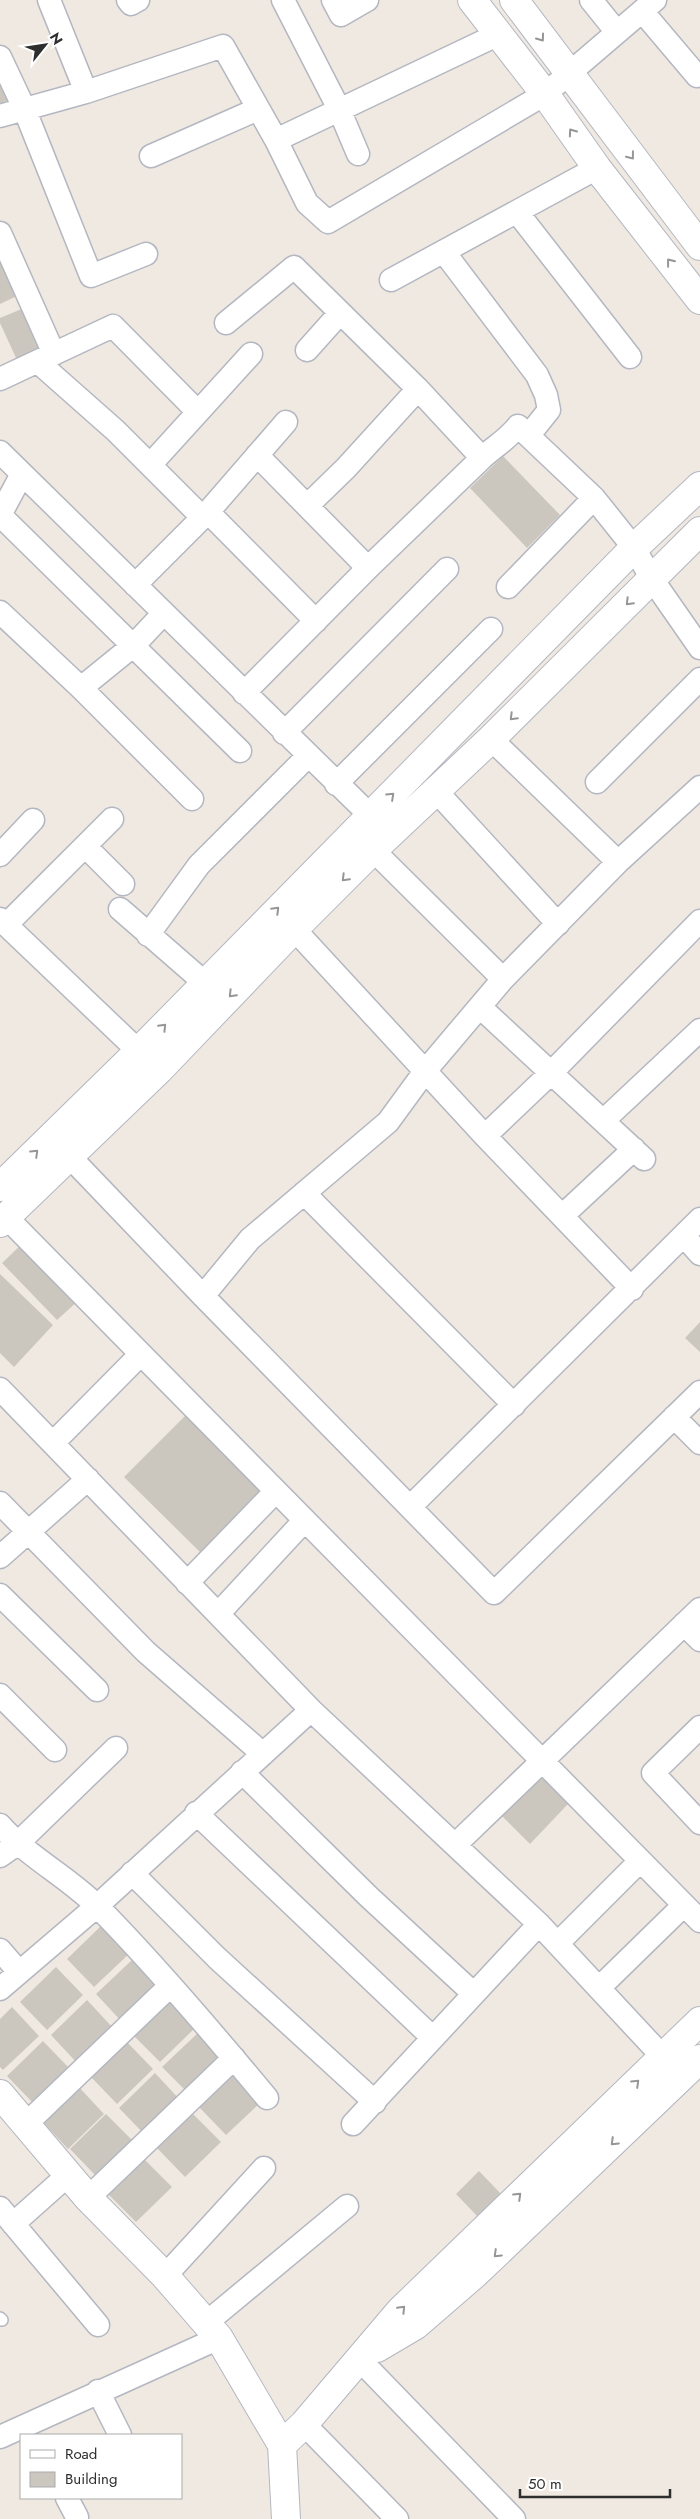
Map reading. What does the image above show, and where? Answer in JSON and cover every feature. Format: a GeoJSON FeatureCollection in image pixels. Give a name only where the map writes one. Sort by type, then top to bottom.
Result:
{"type":"FeatureCollection","features":[{"type":"Feature","properties":{"kind":"street"},"geometry":{"type":"LineString","coordinates":[[49,0],[86,92]]}},
{"type":"Feature","properties":{"kind":"street"},"geometry":{"type":"LineString","coordinates":[[128,0],[130,4],[138,0]]}},
{"type":"Feature","properties":{"kind":"street"},"geometry":{"type":"LineString","coordinates":[[283,0],[339,109],[358,154]]}},
{"type":"Feature","properties":{"kind":"street"},"geometry":{"type":"LineString","coordinates":[[333,0],[341,15],[367,0]]}},
{"type":"Feature","properties":{"kind":"street"},"geometry":{"type":"LineString","coordinates":[[472,0],[545,94],[597,168],[700,300]]}},
{"type":"Feature","properties":{"kind":"street"},"geometry":{"type":"LineString","coordinates":[[514,0],[700,246]]}},
{"type":"Feature","properties":{"kind":"street"},"geometry":{"type":"LineString","coordinates":[[591,0],[616,31]]}},
{"type":"Feature","properties":{"kind":"street"},"geometry":{"type":"LineString","coordinates":[[0,116],[86,92],[223,46],[276,140],[307,203],[328,222],[545,94],[569,75],[616,31],[648,6],[697,76]]}},
{"type":"Feature","properties":{"kind":"street"},"geometry":{"type":"LineString","coordinates":[[276,140],[499,34]]}},
{"type":"Feature","properties":{"kind":"street"},"geometry":{"type":"LineString","coordinates":[[0,56],[24,108],[91,276],[146,254]]}},
{"type":"Feature","properties":{"kind":"street"},"geometry":{"type":"LineString","coordinates":[[151,156],[258,109]]}},
{"type":"Feature","properties":{"kind":"street"},"geometry":{"type":"LineString","coordinates":[[391,280],[597,168]]}},
{"type":"Feature","properties":{"kind":"street"},"geometry":{"type":"LineString","coordinates":[[517,212],[630,357]]}},
{"type":"Feature","properties":{"kind":"street"},"geometry":{"type":"LineString","coordinates":[[0,233],[46,358],[79,396],[316,621]]}},
{"type":"Feature","properties":{"kind":"street"},"geometry":{"type":"LineString","coordinates":[[444,252],[538,375],[550,410],[528,435]]}},
{"type":"Feature","properties":{"kind":"street"},"geometry":{"type":"LineString","coordinates":[[226,324],[294,267],[418,389],[482,458]]}},
{"type":"Feature","properties":{"kind":"street"},"geometry":{"type":"LineString","coordinates":[[307,350],[340,313]]}},
{"type":"Feature","properties":{"kind":"street"},"geometry":{"type":"LineString","coordinates":[[0,379],[113,326],[197,411]]}},
{"type":"Feature","properties":{"kind":"street"},"geometry":{"type":"LineString","coordinates":[[150,465],[197,411],[251,354]]}},
{"type":"Feature","properties":{"kind":"street"},"geometry":{"type":"LineString","coordinates":[[307,506],[346,468],[418,389]]}},
{"type":"Feature","properties":{"kind":"street"},"geometry":{"type":"LineString","coordinates":[[135,585],[205,515],[286,422]]}},
{"type":"Feature","properties":{"kind":"street"},"geometry":{"type":"LineString","coordinates":[[244,693],[368,568],[498,443],[508,438],[518,426],[594,498],[634,548],[652,579],[700,648]]}},
{"type":"Feature","properties":{"kind":"street"},"geometry":{"type":"LineString","coordinates":[[0,452],[336,784],[371,815],[381,843],[503,979]]}},
{"type":"Feature","properties":{"kind":"street"},"geometry":{"type":"LineString","coordinates":[[257,455],[368,568]]}},
{"type":"Feature","properties":{"kind":"street"},"geometry":{"type":"LineString","coordinates":[[22,474],[0,515],[240,751]]}},
{"type":"Feature","properties":{"kind":"street"},"geometry":{"type":"LineString","coordinates":[[0,1187],[139,1051],[371,815],[408,781],[634,548],[700,486]]}},
{"type":"Feature","properties":{"kind":"street"},"geometry":{"type":"LineString","coordinates":[[508,587],[594,498]]}},
{"type":"Feature","properties":{"kind":"street"},"geometry":{"type":"LineString","coordinates":[[700,530],[491,739],[381,843],[294,929],[159,1070],[3,1220],[700,1920]]}},
{"type":"Feature","properties":{"kind":"street"},"geometry":{"type":"LineString","coordinates":[[284,733],[447,569]]}},
{"type":"Feature","properties":{"kind":"street"},"geometry":{"type":"LineString","coordinates":[[0,612],[81,688],[192,799]]}},
{"type":"Feature","properties":{"kind":"street"},"geometry":{"type":"LineString","coordinates":[[81,688],[134,646],[163,614]]}},
{"type":"Feature","properties":{"kind":"street"},"geometry":{"type":"LineString","coordinates":[[336,784],[491,629]]}},
{"type":"Feature","properties":{"kind":"street"},"geometry":{"type":"LineString","coordinates":[[597,782],[700,679]]}},
{"type":"Feature","properties":{"kind":"street"},"geometry":{"type":"LineString","coordinates":[[491,739],[618,862]]}},
{"type":"Feature","properties":{"kind":"street"},"geometry":{"type":"LineString","coordinates":[[148,935],[198,865],[308,756]]}},
{"type":"Feature","properties":{"kind":"street"},"geometry":{"type":"LineString","coordinates":[[203,1296],[250,1239],[388,1122],[426,1070],[503,979],[618,862],[700,787]]}},
{"type":"Feature","properties":{"kind":"street"},"geometry":{"type":"LineString","coordinates":[[437,792],[558,924]]}},
{"type":"Feature","properties":{"kind":"street"},"geometry":{"type":"LineString","coordinates":[[112,819],[3,922],[159,1070]]}},
{"type":"Feature","properties":{"kind":"street"},"geometry":{"type":"LineString","coordinates":[[0,855],[33,820]]}},
{"type":"Feature","properties":{"kind":"street"},"geometry":{"type":"LineString","coordinates":[[85,846],[123,884]]}},
{"type":"Feature","properties":{"kind":"street"},"geometry":{"type":"LineString","coordinates":[[120,909],[204,983]]}},
{"type":"Feature","properties":{"kind":"street"},"geometry":{"type":"LineString","coordinates":[[485,1136],[551,1073],[700,920]]}},
{"type":"Feature","properties":{"kind":"street"},"geometry":{"type":"LineString","coordinates":[[294,929],[485,1136],[632,1289]]}},
{"type":"Feature","properties":{"kind":"street"},"geometry":{"type":"LineString","coordinates":[[480,1007],[639,1154],[562,1216]]}},
{"type":"Feature","properties":{"kind":"street"},"geometry":{"type":"LineString","coordinates":[[603,1120],[700,1030]]}},
{"type":"Feature","properties":{"kind":"street"},"geometry":{"type":"LineString","coordinates":[[70,1157],[203,1296],[494,1593],[700,1392]]}},
{"type":"Feature","properties":{"kind":"street"},"geometry":{"type":"LineString","coordinates":[[304,1194],[514,1405]]}},
{"type":"Feature","properties":{"kind":"street"},"geometry":{"type":"LineString","coordinates":[[410,1507],[700,1220]]}},
{"type":"Feature","properties":{"kind":"street"},"geometry":{"type":"LineString","coordinates":[[684,1236],[700,1254]]}},
{"type":"Feature","properties":{"kind":"street"},"geometry":{"type":"LineString","coordinates":[[53,1444],[140,1356]]}},
{"type":"Feature","properties":{"kind":"street"},"geometry":{"type":"LineString","coordinates":[[0,1389],[311,1710],[539,1924],[663,2056],[691,2068],[476,2273],[416,2325],[359,2359]]}},
{"type":"Feature","properties":{"kind":"street"},"geometry":{"type":"LineString","coordinates":[[674,1417],[700,1443]]}},
{"type":"Feature","properties":{"kind":"street"},"geometry":{"type":"LineString","coordinates":[[0,1558],[88,1479]]}},
{"type":"Feature","properties":{"kind":"street"},"geometry":{"type":"LineString","coordinates":[[187,1582],[275,1492]]}},
{"type":"Feature","properties":{"kind":"street"},"geometry":{"type":"LineString","coordinates":[[0,1503],[146,1652],[263,1754]]}},
{"type":"Feature","properties":{"kind":"street"},"geometry":{"type":"LineString","coordinates":[[218,1614],[304,1521]]}},
{"type":"Feature","properties":{"kind":"street"},"geometry":{"type":"LineString","coordinates":[[0,1595],[97,1690]]}},
{"type":"Feature","properties":{"kind":"street"},"geometry":{"type":"LineString","coordinates":[[455,1845],[542,1762],[692,1632],[700,1609]]}},
{"type":"Feature","properties":{"kind":"street"},"geometry":{"type":"LineString","coordinates":[[0,1695],[55,1750]]}},
{"type":"Feature","properties":{"kind":"street"},"geometry":{"type":"LineString","coordinates":[[0,1989],[97,1906],[311,1710]]}},
{"type":"Feature","properties":{"kind":"street"},"geometry":{"type":"LineString","coordinates":[[700,1728],[653,1774],[700,1823]]}},
{"type":"Feature","properties":{"kind":"street"},"geometry":{"type":"LineString","coordinates":[[8,1850],[116,1748]]}},
{"type":"Feature","properties":{"kind":"street"},"geometry":{"type":"LineString","coordinates":[[242,1772],[369,1897],[474,1994]]}},
{"type":"Feature","properties":{"kind":"street"},"geometry":{"type":"LineString","coordinates":[[196,1814],[433,2038]]}},
{"type":"Feature","properties":{"kind":"street"},"geometry":{"type":"LineString","coordinates":[[0,1825],[8,1850],[97,1906],[234,2058],[267,2098]]}},
{"type":"Feature","properties":{"kind":"street"},"geometry":{"type":"LineString","coordinates":[[558,1943],[640,1861]]}},
{"type":"Feature","properties":{"kind":"street"},"geometry":{"type":"LineString","coordinates":[[132,1873],[217,1958],[375,2102]]}},
{"type":"Feature","properties":{"kind":"street"},"geometry":{"type":"LineString","coordinates":[[600,1987],[684,1904]]}},
{"type":"Feature","properties":{"kind":"street"},"geometry":{"type":"LineString","coordinates":[[353,2124],[539,1924]]}},
{"type":"Feature","properties":{"kind":"street"},"geometry":{"type":"LineString","coordinates":[[0,1950],[19,1972]]}},
{"type":"Feature","properties":{"kind":"street"},"geometry":{"type":"LineString","coordinates":[[26,2124],[170,1986]]}},
{"type":"Feature","properties":{"kind":"street"},"geometry":{"type":"LineString","coordinates":[[282,2445],[304,2424],[400,2311],[700,2021]]}},
{"type":"Feature","properties":{"kind":"street"},"geometry":{"type":"LineString","coordinates":[[88,2198],[234,2058]]}},
{"type":"Feature","properties":{"kind":"street"},"geometry":{"type":"LineString","coordinates":[[0,2094],[88,2198],[165,2276],[213,2330],[282,2445],[286,2519]]}},
{"type":"Feature","properties":{"kind":"street"},"geometry":{"type":"LineString","coordinates":[[165,2276],[264,2168]]}},
{"type":"Feature","properties":{"kind":"street"},"geometry":{"type":"LineString","coordinates":[[68,2175],[6,2216],[98,2325]]}},
{"type":"Feature","properties":{"kind":"street"},"geometry":{"type":"LineString","coordinates":[[0,2437],[30,2430],[98,2391],[213,2330],[347,2206]]}},
{"type":"Feature","properties":{"kind":"street"},"geometry":{"type":"LineString","coordinates":[[359,2359],[514,2519]]}},
{"type":"Feature","properties":{"kind":"street"},"geometry":{"type":"LineString","coordinates":[[98,2391],[120,2434]]}},
{"type":"Feature","properties":{"kind":"street"},"geometry":{"type":"LineString","coordinates":[[304,2424],[394,2518]]}},
{"type":"Feature","properties":{"kind":"building"},"geometry":{"type":"Polygon","coordinates":[[[0,74],[12,101],[0,106],[0,74]]]}},
{"type":"Feature","properties":{"kind":"building"},"geometry":{"type":"Polygon","coordinates":[[[0,252],[19,295],[0,304],[0,252]]]}},
{"type":"Feature","properties":{"kind":"building"},"geometry":{"type":"Polygon","coordinates":[[[24,308],[42,349],[17,360],[0,323],[0,318],[24,308]]]}},
{"type":"Feature","properties":{"kind":"building"},"geometry":{"type":"Polygon","coordinates":[[[503,456],[560,515],[527,548],[470,488],[503,456]]]}},
{"type":"Feature","properties":{"kind":"building"},"geometry":{"type":"Polygon","coordinates":[[[23,1243],[79,1300],[57,1320],[2,1263],[23,1243]]]}},
{"type":"Feature","properties":{"kind":"building"},"geometry":{"type":"Polygon","coordinates":[[[0,1274],[53,1325],[14,1367],[0,1353],[0,1274]]]}},
{"type":"Feature","properties":{"kind":"building"},"geometry":{"type":"Polygon","coordinates":[[[700,1322],[700,1352],[685,1338],[700,1322]]]}},
{"type":"Feature","properties":{"kind":"building"},"geometry":{"type":"Polygon","coordinates":[[[188,1413],[265,1491],[202,1554],[124,1477],[188,1413]]]}},
{"type":"Feature","properties":{"kind":"building"},"geometry":{"type":"Polygon","coordinates":[[[542,1776],[568,1804],[530,1844],[502,1816],[542,1776]]]}},
{"type":"Feature","properties":{"kind":"building"},"geometry":{"type":"Polygon","coordinates":[[[103,1924],[131,1952],[94,1987],[67,1959],[103,1924]]]}},
{"type":"Feature","properties":{"kind":"building"},"geometry":{"type":"Polygon","coordinates":[[[132,1960],[160,1988],[123,2023],[96,1994],[132,1960]]]}},
{"type":"Feature","properties":{"kind":"building"},"geometry":{"type":"Polygon","coordinates":[[[56,1967],[83,1995],[47,2030],[20,2002],[56,1967]]]}},
{"type":"Feature","properties":{"kind":"building"},"geometry":{"type":"Polygon","coordinates":[[[168,1999],[196,2027],[160,2062],[132,2034],[168,1999]]]}},
{"type":"Feature","properties":{"kind":"building"},"geometry":{"type":"Polygon","coordinates":[[[87,2000],[114,2029],[78,2064],[51,2035],[87,2000]]]}},
{"type":"Feature","properties":{"kind":"building"},"geometry":{"type":"Polygon","coordinates":[[[12,2007],[39,2036],[3,2070],[0,2067],[0,2019],[12,2007]]]}},
{"type":"Feature","properties":{"kind":"building"},"geometry":{"type":"Polygon","coordinates":[[[199,2032],[226,2060],[190,2095],[162,2067],[199,2032]]]}},
{"type":"Feature","properties":{"kind":"building"},"geometry":{"type":"Polygon","coordinates":[[[43,2041],[70,2069],[34,2104],[7,2076],[43,2041]]]}},
{"type":"Feature","properties":{"kind":"building"},"geometry":{"type":"Polygon","coordinates":[[[126,2041],[153,2069],[117,2104],[90,2076],[126,2041]]]}},
{"type":"Feature","properties":{"kind":"building"},"geometry":{"type":"Polygon","coordinates":[[[235,2072],[262,2101],[226,2135],[199,2107],[235,2072]]]}},
{"type":"Feature","properties":{"kind":"building"},"geometry":{"type":"Polygon","coordinates":[[[155,2073],[182,2102],[146,2136],[119,2108],[155,2073]]]}},
{"type":"Feature","properties":{"kind":"building"},"geometry":{"type":"Polygon","coordinates":[[[77,2085],[104,2114],[68,2149],[41,2120],[77,2085]]]}},
{"type":"Feature","properties":{"kind":"building"},"geometry":{"type":"Polygon","coordinates":[[[106,2114],[134,2142],[97,2177],[70,2149],[106,2114]]]}},
{"type":"Feature","properties":{"kind":"building"},"geometry":{"type":"Polygon","coordinates":[[[193,2114],[221,2142],[185,2177],[157,2148],[193,2114]]]}},
{"type":"Feature","properties":{"kind":"building"},"geometry":{"type":"Polygon","coordinates":[[[144,2159],[172,2187],[136,2222],[108,2194],[144,2159]]]}},
{"type":"Feature","properties":{"kind":"building"},"geometry":{"type":"Polygon","coordinates":[[[479,2171],[501,2194],[478,2217],[456,2194],[479,2171]]]}}]}
